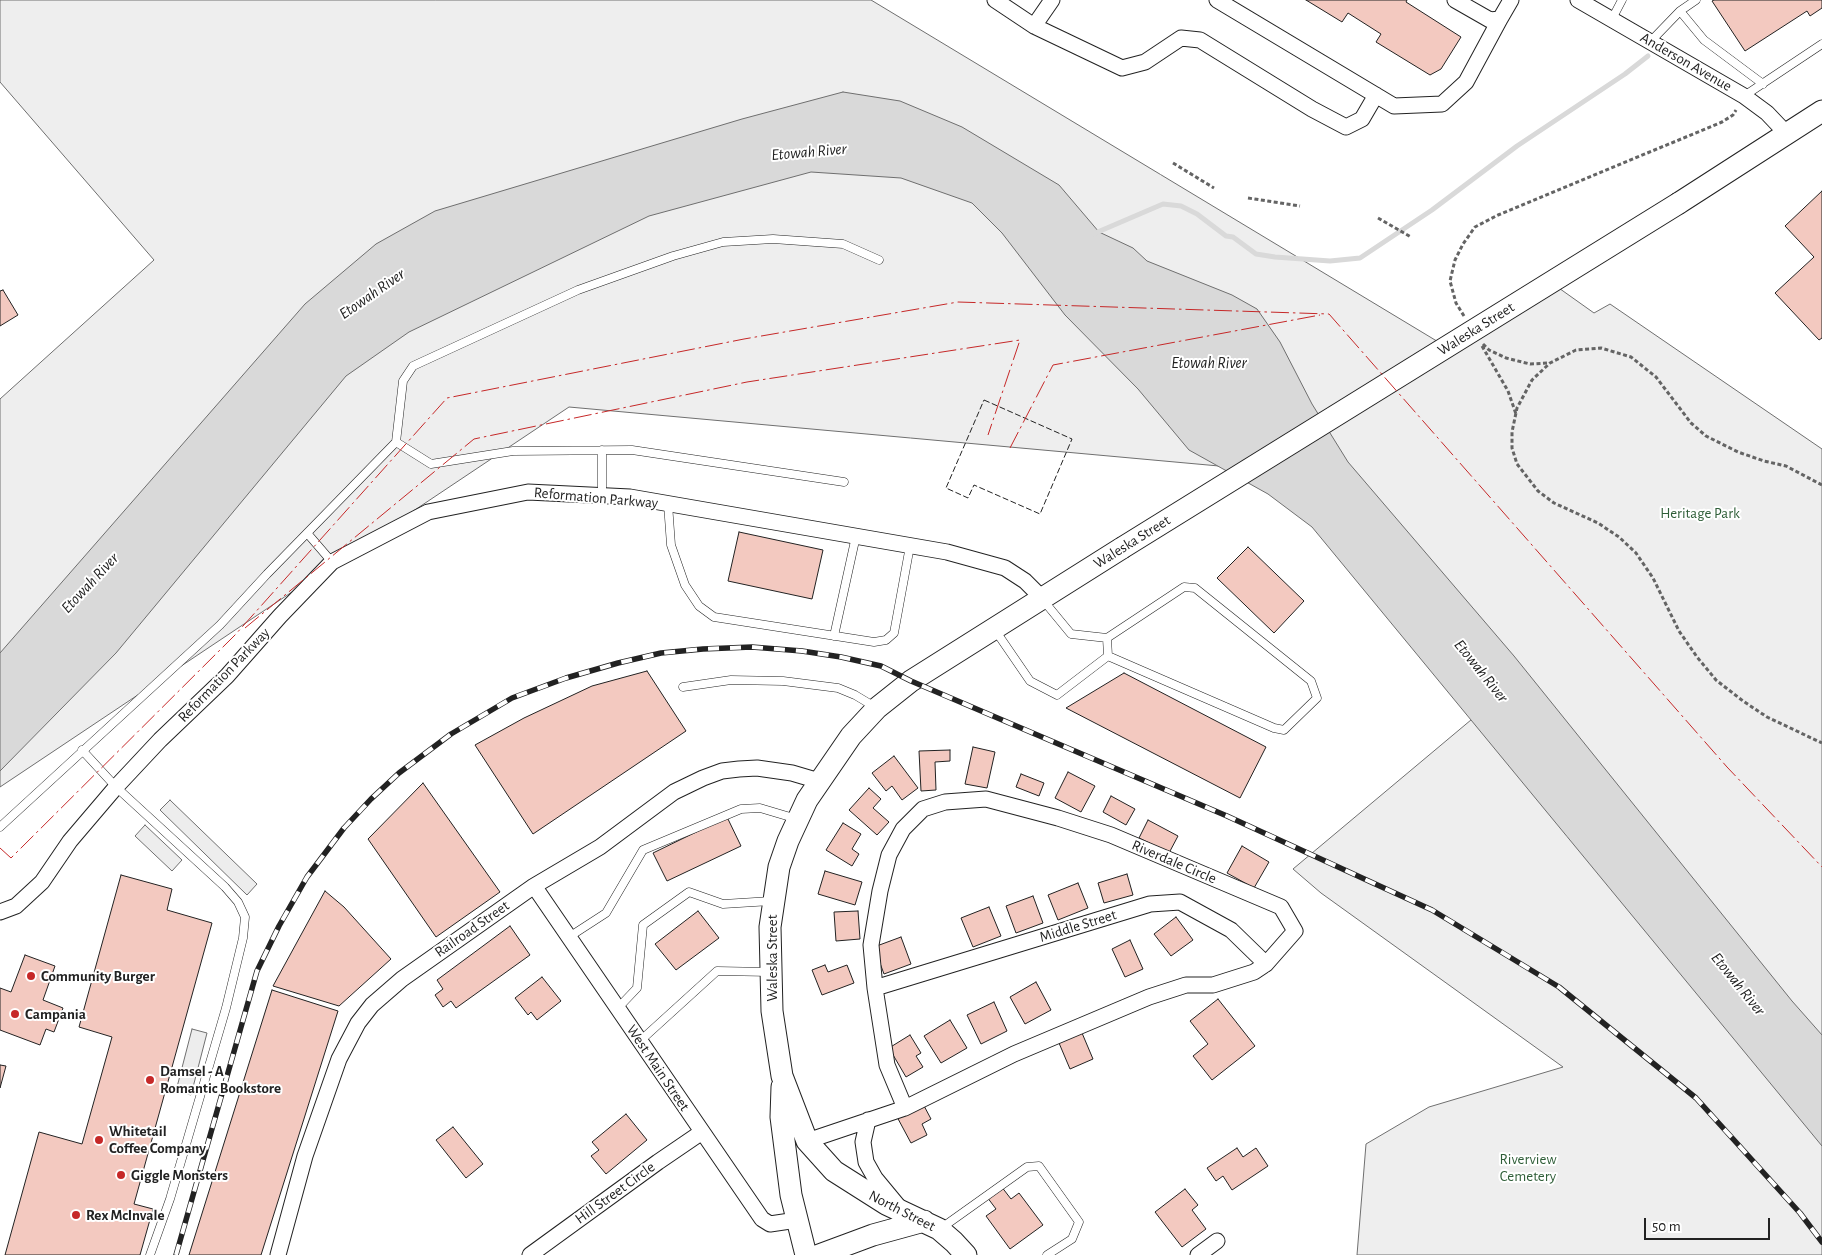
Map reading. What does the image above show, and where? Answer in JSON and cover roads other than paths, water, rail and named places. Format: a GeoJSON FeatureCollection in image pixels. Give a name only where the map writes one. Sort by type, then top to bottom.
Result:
{"type":"FeatureCollection","features":[{"type":"Feature","properties":{"kind":"main road","name":"Waleska Street"},"geometry":{"type":"LineString","coordinates":[[834,1171],[807,1141],[782,1076],[772,1011],[770,927],[779,867],[797,819],[819,781],[851,736],[876,708],[911,681],[1042,598],[1679,203],[1786,133],[1820,114]]}},
{"type":"Feature","properties":{"kind":"main road"},"geometry":{"type":"LineString","coordinates":[[782,1076],[781,1117],[791,1195],[806,1255]]}},
{"type":"Feature","properties":{"kind":"main road","name":"North Street"},"geometry":{"type":"LineString","coordinates":[[834,1171],[866,1192],[923,1221],[954,1242],[966,1255]]}},
{"type":"Feature","properties":{"kind":"main road"},"geometry":{"type":"LineString","coordinates":[[819,1255],[873,1235],[923,1221]]}},
{"type":"Feature","properties":{"kind":"street"},"geometry":{"type":"LineString","coordinates":[[995,0],[1034,26],[1122,68],[1145,62],[1181,38],[1200,40],[1312,110],[1346,127],[1362,119],[1376,95]]}},
{"type":"Feature","properties":{"kind":"street"},"geometry":{"type":"LineString","coordinates":[[1034,26],[1052,0]]}},
{"type":"Feature","properties":{"kind":"street"},"geometry":{"type":"LineString","coordinates":[[1217,0],[1394,106],[1442,104],[1466,82],[1511,0]]}},
{"type":"Feature","properties":{"kind":"street"},"geometry":{"type":"LineString","coordinates":[[1455,0],[1490,20],[1500,19]]}},
{"type":"Feature","properties":{"kind":"street","name":"Anderson Avenue"},"geometry":{"type":"LineString","coordinates":[[1578,0],[1744,96],[1767,113],[1786,133]]}},
{"type":"Feature","properties":{"kind":"street","name":"Reformation Parkway"},"geometry":{"type":"LineString","coordinates":[[0,912],[16,906],[42,882],[70,841],[116,787],[160,740],[227,676],[280,616],[332,562],[428,512],[528,492],[630,497],[947,552],[1005,568],[1025,581],[1042,598]]}},
{"type":"Feature","properties":{"kind":"street","name":"Railroad Street"},"geometry":{"type":"LineString","coordinates":[[278,1255],[305,1156],[339,1059],[358,1023],[372,1005],[402,979],[534,886],[600,847],[674,792],[702,778],[722,771],[739,768],[757,768],[792,773],[819,781]]}},
{"type":"Feature","properties":{"kind":"street","name":"Riverdale Circle"},"geometry":{"type":"LineString","coordinates":[[986,800],[1058,818],[1110,835],[1282,907],[1295,931],[1266,964],[1254,972],[1213,985],[1186,985],[1149,997],[1014,1054],[905,1108],[887,1065],[875,988],[871,945],[880,891],[889,855],[903,829],[923,810],[945,802],[986,800]]}},
{"type":"Feature","properties":{"kind":"street","name":"West Main Street"},"geometry":{"type":"LineString","coordinates":[[534,886],[762,1219],[770,1224],[797,1220]]}},
{"type":"Feature","properties":{"kind":"street","name":"Middle Street"},"geometry":{"type":"LineString","coordinates":[[875,988],[1150,904],[1180,902],[1231,930],[1266,964]]}},
{"type":"Feature","properties":{"kind":"street"},"geometry":{"type":"LineString","coordinates":[[807,1141],[905,1108]]}},
{"type":"Feature","properties":{"kind":"street"},"geometry":{"type":"LineString","coordinates":[[868,1120],[863,1142],[866,1162],[875,1178],[923,1221]]}},
{"type":"Feature","properties":{"kind":"street","name":"Hill Street Circle"},"geometry":{"type":"LineString","coordinates":[[530,1255],[650,1167],[702,1132]]}},
{"type":"Feature","properties":{"kind":"street"},"geometry":{"type":"LineString","coordinates":[[1198,1255],[1217,1241]]}},
{"type":"Feature","properties":{"kind":"lane"},"geometry":{"type":"LineString","coordinates":[[1612,19],[1622,0]]}},
{"type":"Feature","properties":{"kind":"lane"},"geometry":{"type":"LineString","coordinates":[[1651,41],[1680,11],[1696,0]]}},
{"type":"Feature","properties":{"kind":"lane"},"geometry":{"type":"LineString","coordinates":[[1680,11],[1704,40],[1763,84]]}},
{"type":"Feature","properties":{"kind":"lane"},"geometry":{"type":"LineString","coordinates":[[1744,96],[1822,44]]}},
{"type":"Feature","properties":{"kind":"lane"},"geometry":{"type":"LineString","coordinates":[[0,827],[82,750],[220,626],[396,442],[404,381],[413,366],[578,290],[673,256],[723,242],[773,239],[843,244],[879,260]]}},
{"type":"Feature","properties":{"kind":"lane"},"geometry":{"type":"LineString","coordinates":[[396,442],[431,464],[513,451],[632,450],[844,482]]}},
{"type":"Feature","properties":{"kind":"lane"},"geometry":{"type":"LineString","coordinates":[[602,450],[602,496]]}},
{"type":"Feature","properties":{"kind":"lane"},"geometry":{"type":"LineString","coordinates":[[668,504],[670,545],[684,585],[699,606],[714,616],[874,642],[886,640],[894,633],[910,546]]}},
{"type":"Feature","properties":{"kind":"lane"},"geometry":{"type":"LineString","coordinates":[[307,533],[332,562]]}},
{"type":"Feature","properties":{"kind":"lane"},"geometry":{"type":"LineString","coordinates":[[834,636],[856,536]]}},
{"type":"Feature","properties":{"kind":"lane"},"geometry":{"type":"LineString","coordinates":[[1042,598],[1071,634],[1106,638],[1184,587],[1194,588],[1311,681],[1317,698],[1284,730],[1274,728],[1108,656]]}},
{"type":"Feature","properties":{"kind":"lane"},"geometry":{"type":"LineString","coordinates":[[994,629],[1030,681],[1057,695],[1108,656]]}},
{"type":"Feature","properties":{"kind":"lane"},"geometry":{"type":"LineString","coordinates":[[1106,638],[1108,656]]}},
{"type":"Feature","properties":{"kind":"lane"},"geometry":{"type":"LineString","coordinates":[[683,687],[731,680],[783,681],[838,688],[855,695],[876,708]]}},
{"type":"Feature","properties":{"kind":"lane"},"geometry":{"type":"LineString","coordinates":[[82,750],[116,787],[226,887],[238,902],[245,917],[243,938],[226,1008],[175,1181],[150,1255]]}},
{"type":"Feature","properties":{"kind":"lane"},"geometry":{"type":"LineString","coordinates":[[569,937],[606,913],[642,850],[741,809],[760,808],[797,819]]}},
{"type":"Feature","properties":{"kind":"lane"},"geometry":{"type":"LineString","coordinates":[[618,1008],[638,988],[642,926],[689,892],[723,904],[773,901]]}},
{"type":"Feature","properties":{"kind":"lane"},"geometry":{"type":"LineString","coordinates":[[639,1041],[717,971],[770,972]]}},
{"type":"Feature","properties":{"kind":"lane"},"geometry":{"type":"LineString","coordinates":[[923,1221],[1027,1167],[1040,1166],[1079,1222],[1072,1238],[1047,1255]]}},
{"type":"Feature","properties":{"kind":"water","name":"Etowah River"},"geometry":{"type":"Polygon","coordinates":[[[843,92],[900,101],[962,127],[1059,185],[1099,232],[1133,248],[1147,261],[1232,295],[1257,309],[1280,342],[1312,404],[1348,462],[1514,656],[1792,1001],[1822,1035],[1822,1146],[1312,527],[1268,494],[1189,450],[1138,389],[1065,315],[1002,233],[972,203],[901,178],[811,172],[649,216],[409,332],[346,376],[116,653],[0,771],[0,653],[305,304],[376,244],[435,211],[742,119],[843,92]]]}},
{"type":"Feature","properties":{"kind":"waterway"},"geometry":{"type":"LineString","coordinates":[[1093,234],[1163,204],[1181,206],[1197,214],[1226,236],[1233,237],[1256,254],[1330,261],[1360,258],[1432,210],[1517,146],[1625,74],[1648,56]]}},
{"type":"Feature","properties":{"kind":"railway"},"geometry":{"type":"LineString","coordinates":[[176,1255],[257,971],[279,926],[307,877],[344,828],[371,799],[399,773],[451,734],[512,698],[566,678],[661,653],[752,647],[802,651],[881,666],[911,681],[1227,816],[1432,910],[1559,987],[1696,1098],[1800,1213],[1822,1242]]}},
{"type":"Feature","properties":{"kind":"place","name":"Community Burger"},"geometry":{"type":"Point","coordinates":[31,976]}},
{"type":"Feature","properties":{"kind":"place","name":"Campania"},"geometry":{"type":"Point","coordinates":[15,1014]}},
{"type":"Feature","properties":{"kind":"place","name":"Damsel - A Romantic Bookstore"},"geometry":{"type":"Point","coordinates":[150,1080]}},
{"type":"Feature","properties":{"kind":"place","name":"Whitetail Coffee Company"},"geometry":{"type":"Point","coordinates":[99,1140]}},
{"type":"Feature","properties":{"kind":"place","name":"Giggle Monsters"},"geometry":{"type":"Point","coordinates":[121,1175]}},
{"type":"Feature","properties":{"kind":"place","name":"Rex McInvale"},"geometry":{"type":"Point","coordinates":[76,1215]}},
{"type":"Feature","properties":{"kind":"park label","name":"Heritage Park"},"geometry":{"type":"Point","coordinates":[1700,513]}},
{"type":"Feature","properties":{"kind":"park label","name":"Riverview Cemetery"},"geometry":{"type":"Point","coordinates":[1528,1168]}}]}
